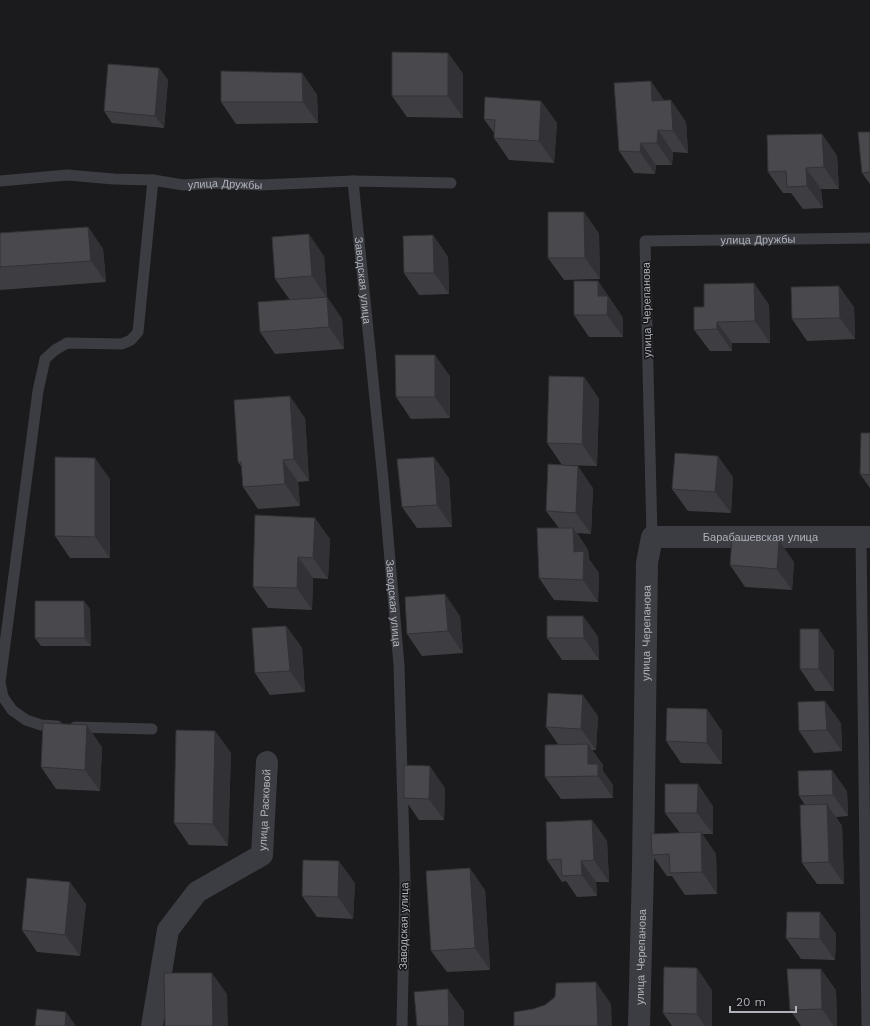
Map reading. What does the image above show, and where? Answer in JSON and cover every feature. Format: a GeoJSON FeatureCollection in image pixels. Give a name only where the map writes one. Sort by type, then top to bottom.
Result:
{"type":"FeatureCollection","features":[{"type":"Feature","properties":{"kind":"street","name":"Барабашевская улица"},"geometry":{"type":"LineString","coordinates":[[652,537],[866,537]]}},
{"type":"Feature","properties":{"kind":"street","name":"улица Черепанова"},"geometry":{"type":"LineString","coordinates":[[639,1026],[643,867],[647,563],[652,537]]}},
{"type":"Feature","properties":{"kind":"street","name":"улица Расковой"},"geometry":{"type":"LineString","coordinates":[[152,1026],[168,930],[197,892],[262,855],[267,762]]}},
{"type":"Feature","properties":{"kind":"lane","name":"улица Дружбы"},"geometry":{"type":"LineString","coordinates":[[0,181],[67,175],[114,179],[153,180],[183,185],[216,183],[260,185],[353,181],[451,183]]}},
{"type":"Feature","properties":{"kind":"lane"},"geometry":{"type":"LineString","coordinates":[[152,730],[41,725],[26,720],[12,710],[3,697],[0,682],[37,399],[45,359],[55,350],[67,343],[122,344],[131,340],[138,332],[153,180]]}},
{"type":"Feature","properties":{"kind":"lane","name":"Заводская улица"},"geometry":{"type":"LineString","coordinates":[[353,181],[383,479],[399,665],[405,880],[402,1026]]}},
{"type":"Feature","properties":{"kind":"lane","name":"улица Дружбы"},"geometry":{"type":"LineString","coordinates":[[645,241],[870,238]]}},
{"type":"Feature","properties":{"kind":"lane","name":"улица Черепанова"},"geometry":{"type":"LineString","coordinates":[[645,241],[652,537]]}},
{"type":"Feature","properties":{"kind":"lane"},"geometry":{"type":"LineString","coordinates":[[866,537],[867,1026]]}},
{"type":"Feature","properties":{"kind":"building"},"geometry":{"type":"Polygon","coordinates":[[[392,52],[448,53],[448,96],[392,96],[392,52]]]}},
{"type":"Feature","properties":{"kind":"building"},"geometry":{"type":"Polygon","coordinates":[[[108,64],[159,68],[155,116],[104,111],[108,64]]]}},
{"type":"Feature","properties":{"kind":"building"},"geometry":{"type":"Polygon","coordinates":[[[221,71],[302,73],[303,102],[221,102],[221,71]]]}},
{"type":"Feature","properties":{"kind":"building"},"geometry":{"type":"Polygon","coordinates":[[[651,81],[652,101],[671,100],[673,131],[658,130],[657,143],[641,143],[640,152],[619,151],[614,83],[651,81]]]}},
{"type":"Feature","properties":{"kind":"building"},"geometry":{"type":"Polygon","coordinates":[[[485,97],[541,101],[539,141],[494,138],[495,120],[484,119],[485,97]]]}},
{"type":"Feature","properties":{"kind":"building"},"geometry":{"type":"Polygon","coordinates":[[[858,132],[870,132],[870,172],[862,173],[858,132]]]}},
{"type":"Feature","properties":{"kind":"building"},"geometry":{"type":"Polygon","coordinates":[[[822,134],[824,167],[806,168],[807,186],[787,187],[786,171],[768,172],[767,135],[822,134]]]}},
{"type":"Feature","properties":{"kind":"building"},"geometry":{"type":"Polygon","coordinates":[[[548,212],[584,212],[585,258],[548,258],[548,212]]]}},
{"type":"Feature","properties":{"kind":"building"},"geometry":{"type":"Polygon","coordinates":[[[88,227],[91,261],[0,267],[0,233],[88,227]]]}},
{"type":"Feature","properties":{"kind":"building"},"geometry":{"type":"Polygon","coordinates":[[[309,234],[312,276],[275,279],[272,237],[309,234]]]}},
{"type":"Feature","properties":{"kind":"building"},"geometry":{"type":"Polygon","coordinates":[[[433,235],[434,273],[404,273],[403,236],[433,235]]]}},
{"type":"Feature","properties":{"kind":"building"},"geometry":{"type":"Polygon","coordinates":[[[574,281],[598,281],[598,296],[608,296],[607,315],[574,315],[574,281]]]}},
{"type":"Feature","properties":{"kind":"building"},"geometry":{"type":"Polygon","coordinates":[[[754,283],[755,321],[717,322],[717,329],[694,330],[694,307],[704,307],[704,284],[754,283]]]}},
{"type":"Feature","properties":{"kind":"building"},"geometry":{"type":"Polygon","coordinates":[[[839,286],[840,318],[792,319],[791,287],[839,286]]]}},
{"type":"Feature","properties":{"kind":"building"},"geometry":{"type":"Polygon","coordinates":[[[327,297],[329,327],[260,332],[258,302],[327,297]]]}},
{"type":"Feature","properties":{"kind":"building"},"geometry":{"type":"Polygon","coordinates":[[[395,355],[435,355],[435,397],[396,397],[395,355]]]}},
{"type":"Feature","properties":{"kind":"building"},"geometry":{"type":"Polygon","coordinates":[[[549,376],[584,377],[582,444],[547,443],[549,376]]]}},
{"type":"Feature","properties":{"kind":"building"},"geometry":{"type":"Polygon","coordinates":[[[290,396],[294,459],[283,460],[285,484],[243,487],[241,462],[238,462],[234,400],[290,396]]]}},
{"type":"Feature","properties":{"kind":"building"},"geometry":{"type":"Polygon","coordinates":[[[861,433],[870,433],[870,475],[860,474],[861,433]]]}},
{"type":"Feature","properties":{"kind":"building"},"geometry":{"type":"Polygon","coordinates":[[[675,453],[718,456],[715,492],[672,489],[675,453]]]}},
{"type":"Feature","properties":{"kind":"building"},"geometry":{"type":"Polygon","coordinates":[[[55,457],[95,458],[95,537],[55,536],[55,457]]]}},
{"type":"Feature","properties":{"kind":"building"},"geometry":{"type":"Polygon","coordinates":[[[434,457],[437,505],[402,507],[397,459],[434,457]]]}},
{"type":"Feature","properties":{"kind":"building"},"geometry":{"type":"Polygon","coordinates":[[[548,464],[578,466],[576,513],[546,511],[548,464]]]}},
{"type":"Feature","properties":{"kind":"building"},"geometry":{"type":"Polygon","coordinates":[[[255,515],[315,518],[313,558],[298,557],[297,588],[253,587],[255,515]]]}},
{"type":"Feature","properties":{"kind":"building"},"geometry":{"type":"Polygon","coordinates":[[[537,528],[573,528],[574,552],[584,551],[583,580],[539,578],[537,528]]]}},
{"type":"Feature","properties":{"kind":"building"},"geometry":{"type":"Polygon","coordinates":[[[732,537],[779,540],[777,569],[730,565],[732,537]]]}},
{"type":"Feature","properties":{"kind":"building"},"geometry":{"type":"Polygon","coordinates":[[[445,594],[448,631],[407,634],[405,597],[445,594]]]}},
{"type":"Feature","properties":{"kind":"building"},"geometry":{"type":"Polygon","coordinates":[[[35,601],[84,601],[85,638],[35,638],[35,601]]]}},
{"type":"Feature","properties":{"kind":"building"},"geometry":{"type":"Polygon","coordinates":[[[547,616],[583,616],[584,638],[547,638],[547,616]]]}},
{"type":"Feature","properties":{"kind":"building"},"geometry":{"type":"Polygon","coordinates":[[[286,626],[290,671],[255,673],[252,628],[286,626]]]}},
{"type":"Feature","properties":{"kind":"building"},"geometry":{"type":"Polygon","coordinates":[[[800,629],[819,629],[819,669],[800,669],[800,629]]]}},
{"type":"Feature","properties":{"kind":"building"},"geometry":{"type":"Polygon","coordinates":[[[548,693],[583,695],[581,729],[546,727],[548,693]]]}},
{"type":"Feature","properties":{"kind":"building"},"geometry":{"type":"Polygon","coordinates":[[[825,701],[827,730],[799,731],[798,702],[825,701]]]}},
{"type":"Feature","properties":{"kind":"building"},"geometry":{"type":"Polygon","coordinates":[[[667,708],[707,709],[707,743],[666,741],[667,708]]]}},
{"type":"Feature","properties":{"kind":"building"},"geometry":{"type":"Polygon","coordinates":[[[43,723],[87,725],[85,770],[41,767],[43,723]]]}},
{"type":"Feature","properties":{"kind":"building"},"geometry":{"type":"Polygon","coordinates":[[[176,730],[215,731],[213,824],[174,823],[176,730]]]}},
{"type":"Feature","properties":{"kind":"building"},"geometry":{"type":"Polygon","coordinates":[[[588,744],[588,764],[598,764],[598,776],[545,777],[545,745],[588,744]]]}},
{"type":"Feature","properties":{"kind":"building"},"geometry":{"type":"Polygon","coordinates":[[[404,765],[430,766],[429,799],[404,798],[404,765]]]}},
{"type":"Feature","properties":{"kind":"building"},"geometry":{"type":"Polygon","coordinates":[[[832,770],[833,795],[799,796],[798,771],[832,770]]]}},
{"type":"Feature","properties":{"kind":"building"},"geometry":{"type":"Polygon","coordinates":[[[665,784],[698,784],[697,813],[665,813],[665,784]]]}},
{"type":"Feature","properties":{"kind":"building"},"geometry":{"type":"Polygon","coordinates":[[[827,804],[829,862],[802,863],[800,805],[827,804]]]}},
{"type":"Feature","properties":{"kind":"building"},"geometry":{"type":"Polygon","coordinates":[[[592,820],[594,860],[581,861],[582,875],[562,876],[561,859],[547,860],[546,822],[592,820]]]}},
{"type":"Feature","properties":{"kind":"building"},"geometry":{"type":"Polygon","coordinates":[[[701,832],[702,872],[670,873],[669,854],[652,855],[651,834],[701,832]]]}},
{"type":"Feature","properties":{"kind":"building"},"geometry":{"type":"Polygon","coordinates":[[[303,860],[339,861],[338,897],[302,896],[303,860]]]}},
{"type":"Feature","properties":{"kind":"building"},"geometry":{"type":"Polygon","coordinates":[[[470,868],[475,948],[431,951],[426,871],[470,868]]]}},
{"type":"Feature","properties":{"kind":"building"},"geometry":{"type":"Polygon","coordinates":[[[27,878],[70,882],[65,935],[22,930],[27,878]]]}},
{"type":"Feature","properties":{"kind":"building"},"geometry":{"type":"Polygon","coordinates":[[[787,912],[820,912],[820,939],[786,938],[787,912]]]}},
{"type":"Feature","properties":{"kind":"building"},"geometry":{"type":"Polygon","coordinates":[[[664,967],[697,968],[697,1014],[663,1013],[664,967]]]}},
{"type":"Feature","properties":{"kind":"building"},"geometry":{"type":"Polygon","coordinates":[[[787,969],[821,969],[822,1009],[790,1010],[787,969]]]}},
{"type":"Feature","properties":{"kind":"building"},"geometry":{"type":"Polygon","coordinates":[[[164,973],[212,973],[213,1026],[165,1026],[164,973]]]}},
{"type":"Feature","properties":{"kind":"building"},"geometry":{"type":"Polygon","coordinates":[[[596,982],[598,1026],[514,1026],[514,1012],[533,1009],[545,1005],[555,997],[556,983],[596,982]]]}},
{"type":"Feature","properties":{"kind":"building"},"geometry":{"type":"Polygon","coordinates":[[[448,989],[449,1026],[417,1026],[414,992],[448,989]]]}},
{"type":"Feature","properties":{"kind":"building"},"geometry":{"type":"Polygon","coordinates":[[[37,1009],[66,1012],[65,1026],[35,1026],[37,1009]]]}}]}
